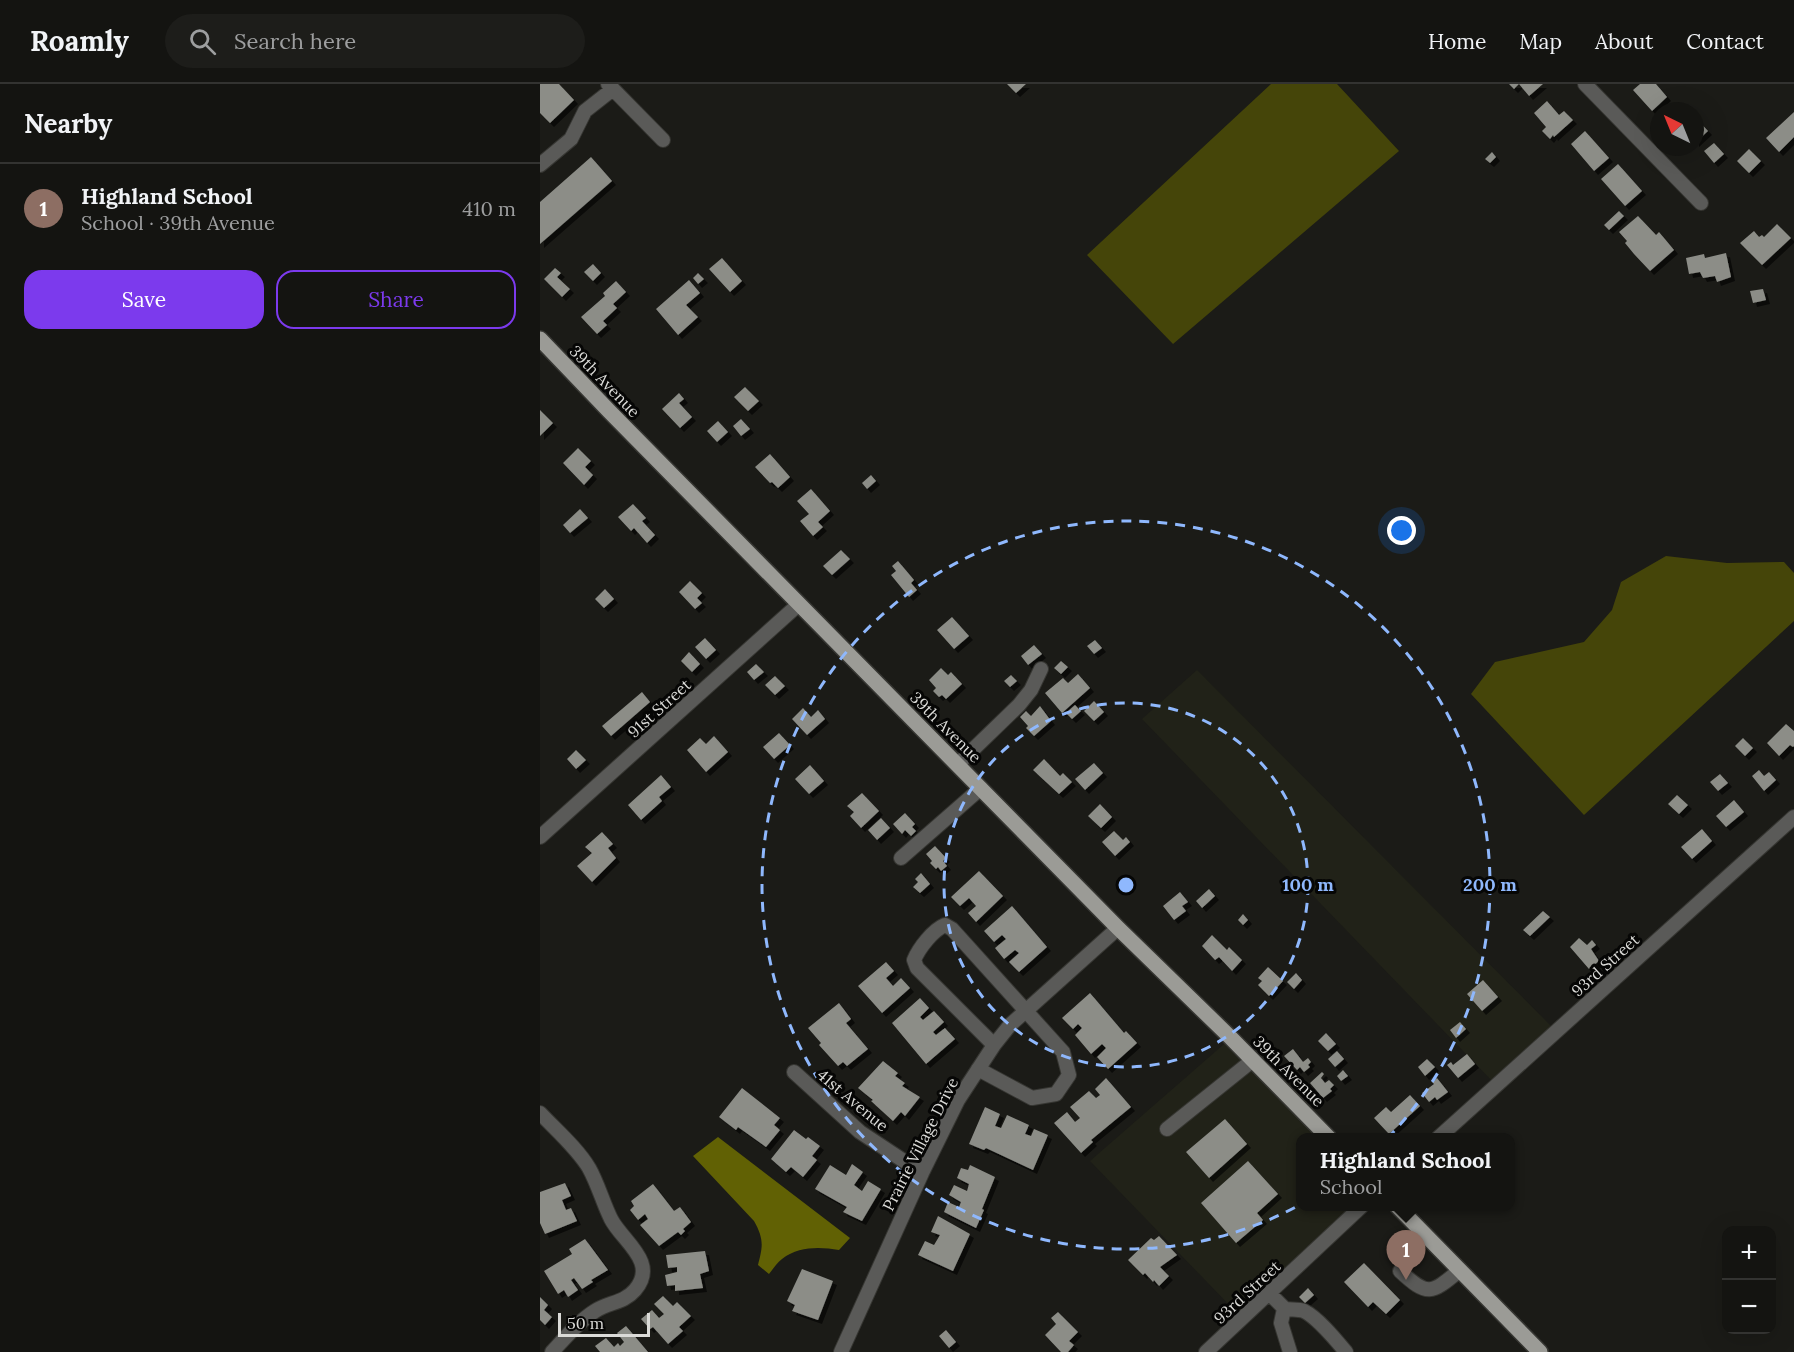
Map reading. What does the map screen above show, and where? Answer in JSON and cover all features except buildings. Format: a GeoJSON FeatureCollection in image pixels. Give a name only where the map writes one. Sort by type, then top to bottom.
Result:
{"type":"FeatureCollection","features":[{"type":"Feature","properties":{"kind":"main road","name":"39th Avenue"},"geometry":{"type":"LineString","coordinates":[[540,339],[1118,928],[1325,1133]]}},
{"type":"Feature","properties":{"kind":"main road"},"geometry":{"type":"LineString","coordinates":[[1402,1211],[1540,1352]]}},
{"type":"Feature","properties":{"kind":"street"},"geometry":{"type":"LineString","coordinates":[[1586,84],[1701,203]]}},
{"type":"Feature","properties":{"kind":"street"},"geometry":{"type":"LineString","coordinates":[[540,165],[571,139],[585,111],[611,87],[663,140]]}},
{"type":"Feature","properties":{"kind":"street","name":"91st Street"},"geometry":{"type":"LineString","coordinates":[[540,837],[799,604]]}},
{"type":"Feature","properties":{"kind":"street"},"geometry":{"type":"LineString","coordinates":[[958,764],[1019,705],[1031,690],[1041,669]]}},
{"type":"Feature","properties":{"kind":"street"},"geometry":{"type":"LineString","coordinates":[[901,858],[981,788]]}},
{"type":"Feature","properties":{"kind":"street","name":"93rd Street"},"geometry":{"type":"LineString","coordinates":[[1441,1133],[1794,817]]}},
{"type":"Feature","properties":{"kind":"street"},"geometry":{"type":"LineString","coordinates":[[978,1069],[1032,1098],[1056,1094],[1069,1075],[1063,1052],[952,929],[945,925],[939,928],[917,952],[914,960],[917,968],[994,1046]]}},
{"type":"Feature","properties":{"kind":"street","name":"Prairie Village Drive"},"geometry":{"type":"LineString","coordinates":[[841,1352],[921,1173],[958,1100],[978,1069],[1010,1025],[1118,928]]}},
{"type":"Feature","properties":{"kind":"street"},"geometry":{"type":"LineString","coordinates":[[1167,1129],[1252,1060]]}},
{"type":"Feature","properties":{"kind":"street","name":"41st Avenue"},"geometry":{"type":"LineString","coordinates":[[794,1072],[860,1132],[921,1173]]}},
{"type":"Feature","properties":{"kind":"street"},"geometry":{"type":"LineString","coordinates":[[540,1113],[588,1167],[612,1221],[637,1252],[642,1263],[643,1275],[637,1289],[626,1299],[598,1308],[588,1315],[552,1352]]}},
{"type":"Feature","properties":{"kind":"street","name":"93rd Street"},"geometry":{"type":"LineString","coordinates":[[1206,1352],[1357,1211]]}},
{"type":"Feature","properties":{"kind":"street"},"geometry":{"type":"LineString","coordinates":[[1400,1271],[1416,1286],[1427,1290],[1442,1285],[1460,1270]]}},
{"type":"Feature","properties":{"kind":"street"},"geometry":{"type":"LineString","coordinates":[[1269,1293],[1284,1309],[1302,1310],[1308,1314],[1346,1352]]}},
{"type":"Feature","properties":{"kind":"street"},"geometry":{"type":"LineString","coordinates":[[1284,1309],[1281,1323],[1290,1352]]}},
{"type":"Feature","properties":{"kind":"shaded area"},"geometry":{"type":"Polygon","coordinates":[[[1271,84],[1337,84],[1399,151],[1173,344],[1087,255],[1271,84]]]}},
{"type":"Feature","properties":{"kind":"shaded area"},"geometry":{"type":"Polygon","coordinates":[[[1666,556],[1727,563],[1784,562],[1794,573],[1794,621],[1584,815],[1471,694],[1495,662],[1584,642],[1612,610],[1621,582],[1666,556]]]}},
{"type":"Feature","properties":{"kind":"shaded area"},"geometry":{"type":"Polygon","coordinates":[[[1197,670],[1556,1031],[1496,1085],[1142,719],[1197,670]]]}},
{"type":"Feature","properties":{"kind":"shaded area"},"geometry":{"type":"Polygon","coordinates":[[[1231,1038],[1325,1133],[1296,1133],[1296,1211],[1358,1211],[1264,1298],[1236,1312],[1090,1161],[1231,1038]]]}},
{"type":"Feature","properties":{"kind":"shaded area"},"geometry":{"type":"Polygon","coordinates":[[[718,1137],[850,1238],[839,1250],[817,1248],[795,1252],[782,1259],[769,1274],[758,1265],[762,1243],[754,1221],[693,1156],[718,1137]]]}},
{"type":"Feature","properties":{"kind":"place","name":"Highland School"},"geometry":{"type":"Point","coordinates":[1406,1280]}}]}
